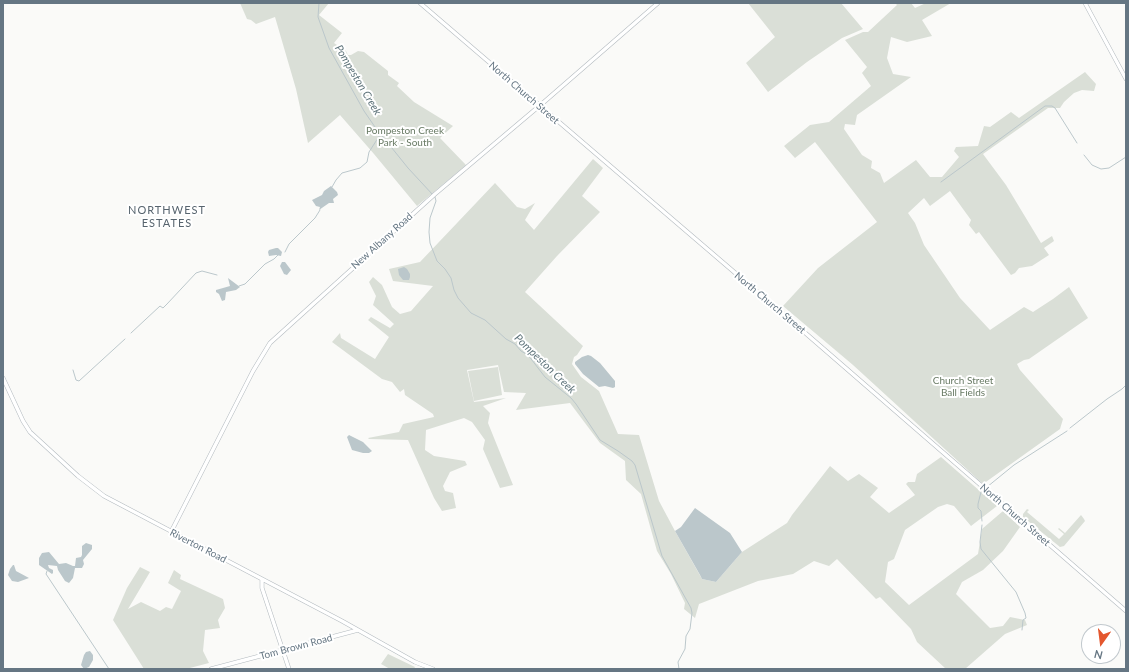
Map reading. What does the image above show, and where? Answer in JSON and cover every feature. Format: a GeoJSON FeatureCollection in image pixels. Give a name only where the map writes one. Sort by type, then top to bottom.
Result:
{"type":"FeatureCollection","features":[{"type":"Feature","properties":{"kind":"main road","name":"North Church Street"},"geometry":{"type":"LineString","coordinates":[[420,3],[1126,611]]}},
{"type":"Feature","properties":{"kind":"main road","name":"New Albany Road"},"geometry":{"type":"LineString","coordinates":[[171,532],[252,373],[270,343],[435,194],[540,106],[658,3]]}},
{"type":"Feature","properties":{"kind":"main road"},"geometry":{"type":"LineString","coordinates":[[1085,3],[1126,79]]}},
{"type":"Feature","properties":{"kind":"main road","name":"Riverton Road"},"geometry":{"type":"LineString","coordinates":[[3,378],[27,427],[56,456],[104,496],[358,630],[415,662],[433,669]]}},
{"type":"Feature","properties":{"kind":"main road"},"geometry":{"type":"LineString","coordinates":[[262,579],[262,588],[289,669]]}},
{"type":"Feature","properties":{"kind":"main road","name":"Tom Brown Road"},"geometry":{"type":"LineString","coordinates":[[211,669],[358,630]]}},
{"type":"Feature","properties":{"kind":"green space","name":"Pompeston Creek Park - South"},"geometry":{"type":"Polygon","coordinates":[[[240,3],[329,3],[319,15],[342,33],[334,43],[346,51],[348,55],[358,51],[364,52],[388,71],[388,75],[399,83],[397,86],[414,102],[453,126],[440,138],[466,165],[417,206],[340,115],[308,143],[296,89],[275,17],[256,24],[247,19],[240,3]]]}},
{"type":"Feature","properties":{"kind":"green space"},"geometry":{"type":"Polygon","coordinates":[[[748,3],[841,3],[863,29],[842,38],[807,62],[768,92],[746,63],[775,37],[748,3]]]}},
{"type":"Feature","properties":{"kind":"green space","name":"Church Street Ball Fields"},"geometry":{"type":"Polygon","coordinates":[[[895,3],[911,3],[915,8],[926,3],[951,3],[922,20],[932,36],[907,42],[891,37],[887,58],[893,74],[911,77],[857,115],[855,125],[845,124],[844,129],[862,155],[872,161],[871,168],[880,173],[884,183],[916,160],[930,177],[942,177],[959,157],[954,151],[956,147],[978,146],[984,126],[990,127],[1011,112],[1019,118],[1085,72],[1096,84],[1094,91],[1082,90],[1074,93],[1060,108],[1048,108],[983,154],[1006,185],[1041,243],[1052,236],[1054,241],[1044,248],[1049,255],[1032,266],[1019,268],[1011,275],[979,232],[976,234],[969,225],[971,220],[950,191],[930,206],[924,198],[908,213],[915,223],[924,245],[960,298],[990,330],[1024,307],[1033,312],[1069,287],[1088,318],[1029,359],[1017,364],[1020,370],[1063,419],[1060,429],[983,484],[853,365],[783,306],[818,268],[877,222],[815,142],[795,158],[784,146],[810,125],[829,122],[871,86],[862,73],[867,67],[845,40],[863,32],[868,32],[897,5],[895,3]]]}},
{"type":"Feature","properties":{"kind":"green space"},"geometry":{"type":"Polygon","coordinates":[[[593,159],[603,168],[582,196],[600,212],[557,256],[525,292],[583,346],[574,357],[572,364],[581,377],[599,391],[618,434],[639,435],[659,501],[702,579],[716,582],[742,552],[787,523],[830,466],[848,481],[859,474],[878,488],[870,497],[889,513],[915,495],[906,484],[908,482],[915,482],[917,474],[941,457],[997,506],[971,526],[954,506],[947,504],[938,507],[905,530],[894,559],[888,562],[885,582],[909,605],[978,554],[982,529],[1003,511],[1020,527],[1003,551],[983,570],[962,582],[956,594],[990,628],[1003,626],[1010,617],[1025,620],[1027,625],[1005,634],[965,669],[946,669],[917,642],[911,629],[880,597],[876,599],[837,559],[829,566],[814,561],[793,574],[758,581],[699,604],[695,618],[684,609],[685,603],[671,574],[657,551],[641,494],[626,480],[625,461],[600,443],[570,403],[516,410],[526,393],[504,392],[498,365],[467,370],[474,402],[506,398],[483,406],[490,413],[488,423],[513,485],[500,488],[483,449],[485,440],[472,422],[464,418],[426,430],[425,450],[434,456],[465,461],[467,465],[450,472],[443,486],[445,491],[453,493],[456,508],[442,511],[434,498],[408,440],[368,438],[399,432],[403,424],[434,417],[433,414],[405,395],[404,389],[400,392],[392,382],[382,379],[332,342],[340,333],[341,338],[375,359],[389,337],[368,320],[371,317],[390,328],[394,324],[373,305],[376,296],[369,282],[373,277],[382,285],[392,307],[400,314],[411,311],[433,286],[393,281],[389,269],[420,262],[495,183],[517,207],[525,209],[535,203],[525,220],[534,230],[593,159]]]}},
{"type":"Feature","properties":{"kind":"green space"},"geometry":{"type":"Polygon","coordinates":[[[498,367],[502,395],[474,401],[468,371],[498,367]]]}},
{"type":"Feature","properties":{"kind":"green space"},"geometry":{"type":"Polygon","coordinates":[[[1027,509],[1029,510],[1027,512],[1059,539],[1064,534],[1058,529],[1059,528],[1065,533],[1081,515],[1085,521],[1064,546],[1060,547],[1023,517],[1023,514],[1027,509]]]}},
{"type":"Feature","properties":{"kind":"green space"},"geometry":{"type":"Polygon","coordinates":[[[140,567],[150,572],[128,609],[141,602],[160,611],[166,607],[172,609],[181,591],[168,583],[174,570],[181,575],[180,579],[223,599],[225,608],[218,620],[220,628],[205,630],[203,651],[209,663],[186,669],[144,669],[113,620],[127,588],[140,567]]]}},
{"type":"Feature","properties":{"kind":"green space"},"geometry":{"type":"Polygon","coordinates":[[[388,654],[415,667],[414,669],[390,669],[381,664],[388,654]]]}},
{"type":"Feature","properties":{"kind":"shaded area"},"geometry":{"type":"Polygon","coordinates":[[[331,186],[338,195],[333,199],[334,203],[329,203],[319,210],[320,207],[316,206],[312,200],[322,195],[324,191],[331,186]]]}},
{"type":"Feature","properties":{"kind":"shaded area"},"geometry":{"type":"Polygon","coordinates":[[[276,248],[282,252],[281,256],[269,256],[269,250],[276,248]]]}},
{"type":"Feature","properties":{"kind":"shaded area"},"geometry":{"type":"Polygon","coordinates":[[[282,262],[285,262],[291,270],[287,275],[284,274],[280,266],[282,262]]]}},
{"type":"Feature","properties":{"kind":"shaded area"},"geometry":{"type":"Polygon","coordinates":[[[404,267],[410,274],[409,280],[403,280],[399,275],[398,269],[404,267]]]}},
{"type":"Feature","properties":{"kind":"shaded area"},"geometry":{"type":"Polygon","coordinates":[[[228,278],[240,287],[236,290],[226,292],[225,300],[222,301],[216,290],[230,286],[228,278]]]}},
{"type":"Feature","properties":{"kind":"shaded area"},"geometry":{"type":"Polygon","coordinates":[[[588,355],[600,363],[615,381],[615,387],[599,387],[583,374],[575,362],[588,355]]]}},
{"type":"Feature","properties":{"kind":"shaded area"},"geometry":{"type":"Polygon","coordinates":[[[349,435],[363,442],[372,451],[369,453],[363,453],[352,450],[347,437],[349,435]]]}},
{"type":"Feature","properties":{"kind":"shaded area"},"geometry":{"type":"Polygon","coordinates":[[[695,508],[730,533],[742,552],[716,582],[702,579],[675,531],[681,527],[695,508]]]}},
{"type":"Feature","properties":{"kind":"shaded area"},"geometry":{"type":"Polygon","coordinates":[[[86,543],[92,545],[92,549],[83,560],[84,564],[82,568],[75,568],[73,578],[69,583],[65,581],[57,566],[48,565],[49,568],[53,570],[52,574],[39,565],[39,558],[42,553],[49,552],[59,564],[66,563],[75,566],[76,558],[81,557],[82,546],[86,543]]]}},
{"type":"Feature","properties":{"kind":"shaded area"},"geometry":{"type":"Polygon","coordinates":[[[13,565],[16,571],[29,578],[18,582],[12,581],[8,575],[13,565]]]}},
{"type":"Feature","properties":{"kind":"shaded area"},"geometry":{"type":"Polygon","coordinates":[[[90,651],[93,655],[93,660],[89,667],[84,669],[81,665],[84,655],[86,652],[90,651]]]}},
{"type":"Feature","properties":{"kind":"waterway","name":"Pompeston Creek"},"geometry":{"type":"LineString","coordinates":[[319,3],[318,17],[329,48],[364,111],[408,168],[433,195]]}},
{"type":"Feature","properties":{"kind":"waterway"},"geometry":{"type":"LineString","coordinates":[[941,182],[1045,106],[1052,106],[1055,108],[1077,143]]}},
{"type":"Feature","properties":{"kind":"waterway"},"geometry":{"type":"LineString","coordinates":[[332,187],[342,173],[360,168],[367,162],[369,152],[380,135]]}},
{"type":"Feature","properties":{"kind":"waterway"},"geometry":{"type":"LineString","coordinates":[[1084,155],[1092,165],[1101,169],[1109,168],[1126,157]]}},
{"type":"Feature","properties":{"kind":"waterway","name":"Pompeston Creek"},"geometry":{"type":"LineString","coordinates":[[435,197],[436,201],[430,218],[430,243],[437,261],[451,278],[458,298],[471,313],[485,320],[506,339],[515,344],[521,351],[528,355],[545,377],[571,398],[600,440],[618,451],[635,465],[662,556],[691,608],[692,613],[690,629],[686,636],[685,649],[678,662],[679,669]]}},
{"type":"Feature","properties":{"kind":"waterway"},"geometry":{"type":"LineString","coordinates":[[285,252],[289,244],[315,218],[320,210]]}},
{"type":"Feature","properties":{"kind":"waterway"},"geometry":{"type":"LineString","coordinates":[[239,286],[245,284],[265,264],[278,255]]}},
{"type":"Feature","properties":{"kind":"waterway"},"geometry":{"type":"LineString","coordinates":[[131,333],[160,306],[163,308],[196,273],[202,271],[217,275]]}},
{"type":"Feature","properties":{"kind":"waterway"},"geometry":{"type":"LineString","coordinates":[[73,370],[76,380],[79,381],[125,339]]}},
{"type":"Feature","properties":{"kind":"waterway"},"geometry":{"type":"LineString","coordinates":[[1070,428],[1126,385]]}},
{"type":"Feature","properties":{"kind":"waterway"},"geometry":{"type":"LineString","coordinates":[[987,487],[1014,465],[1067,431]]}},
{"type":"Feature","properties":{"kind":"waterway"},"geometry":{"type":"LineString","coordinates":[[981,492],[978,508],[981,511],[982,521]]}},
{"type":"Feature","properties":{"kind":"waterway"},"geometry":{"type":"LineString","coordinates":[[982,525],[980,542],[981,549],[1016,592],[1026,618],[1023,620],[1022,630]]}},
{"type":"Feature","properties":{"kind":"waterway"},"geometry":{"type":"LineString","coordinates":[[47,571],[46,574],[109,669]]}},
{"type":"Feature","properties":{"kind":"district","name":"NORTHWEST ESTATES"},"geometry":{"type":"Point","coordinates":[167,216]}}]}
